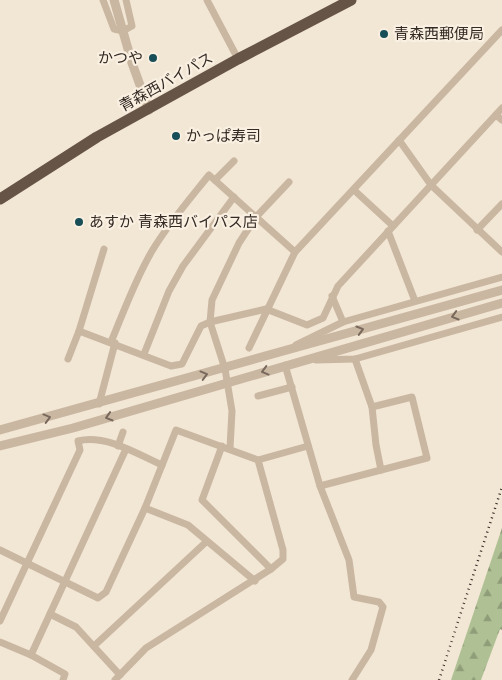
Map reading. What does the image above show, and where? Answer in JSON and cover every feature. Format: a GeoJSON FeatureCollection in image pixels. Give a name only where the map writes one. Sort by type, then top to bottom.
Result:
{"type":"FeatureCollection","features":[{"type":"Feature","properties":{"kind":"highway","name":"青森西バイパス"},"geometry":{"type":"LineString","coordinates":[[0,199],[97,137],[149,110],[238,59],[351,0]]}},
{"type":"Feature","properties":{"kind":"street"},"geometry":{"type":"LineString","coordinates":[[103,0],[114,29],[123,32]]}},
{"type":"Feature","properties":{"kind":"street"},"geometry":{"type":"LineString","coordinates":[[114,0],[149,110]]}},
{"type":"Feature","properties":{"kind":"street"},"geometry":{"type":"LineString","coordinates":[[123,32],[132,26],[126,0]]}},
{"type":"Feature","properties":{"kind":"street"},"geometry":{"type":"LineString","coordinates":[[207,0],[238,59]]}},
{"type":"Feature","properties":{"kind":"street"},"geometry":{"type":"LineString","coordinates":[[249,348],[266,309],[295,252],[502,30]]}},
{"type":"Feature","properties":{"kind":"street"},"geometry":{"type":"LineString","coordinates":[[79,331],[144,354],[171,366],[182,364],[201,326],[210,322],[266,309],[307,325],[322,318],[338,286],[502,108]]}},
{"type":"Feature","properties":{"kind":"street"},"geometry":{"type":"LineString","coordinates":[[496,115],[502,120]]}},
{"type":"Feature","properties":{"kind":"street"},"geometry":{"type":"LineString","coordinates":[[399,140],[431,185],[502,252]]}},
{"type":"Feature","properties":{"kind":"street"},"geometry":{"type":"LineString","coordinates":[[215,180],[234,161]]}},
{"type":"Feature","properties":{"kind":"street"},"geometry":{"type":"LineString","coordinates":[[99,404],[113,343],[141,271],[168,226],[209,175],[295,252]]}},
{"type":"Feature","properties":{"kind":"street"},"geometry":{"type":"LineString","coordinates":[[271,569],[202,500],[226,447],[232,411],[228,381],[210,322],[212,300],[239,244],[256,217],[289,182]]}},
{"type":"Feature","properties":{"kind":"street"},"geometry":{"type":"LineString","coordinates":[[354,190],[390,229],[415,301]]}},
{"type":"Feature","properties":{"kind":"street"},"geometry":{"type":"LineString","coordinates":[[144,354],[161,309],[183,266],[234,197]]}},
{"type":"Feature","properties":{"kind":"street"},"geometry":{"type":"LineString","coordinates":[[478,230],[502,204]]}},
{"type":"Feature","properties":{"kind":"street"},"geometry":{"type":"LineString","coordinates":[[68,359],[79,331],[104,249]]}},
{"type":"Feature","properties":{"kind":"street"},"geometry":{"type":"LineString","coordinates":[[287,351],[316,334],[343,322],[502,276]]}},
{"type":"Feature","properties":{"kind":"street"},"geometry":{"type":"LineString","coordinates":[[0,430],[225,369],[502,290]]}},
{"type":"Feature","properties":{"kind":"street"},"geometry":{"type":"LineString","coordinates":[[332,296],[343,322]]}},
{"type":"Feature","properties":{"kind":"street"},"geometry":{"type":"LineString","coordinates":[[0,446],[73,428],[228,381],[502,303]]}},
{"type":"Feature","properties":{"kind":"street"},"geometry":{"type":"LineString","coordinates":[[305,360],[355,359],[502,317]]}},
{"type":"Feature","properties":{"kind":"street"},"geometry":{"type":"LineString","coordinates":[[355,359],[372,407],[376,446],[381,470]]}},
{"type":"Feature","properties":{"kind":"street"},"geometry":{"type":"LineString","coordinates":[[285,365],[320,486],[349,560],[354,596],[379,602],[382,607],[371,650],[352,680]]}},
{"type":"Feature","properties":{"kind":"street"},"geometry":{"type":"LineString","coordinates":[[258,396],[292,387]]}},
{"type":"Feature","properties":{"kind":"street"},"geometry":{"type":"LineString","coordinates":[[320,486],[427,458],[412,397],[372,407]]}},
{"type":"Feature","properties":{"kind":"street"},"geometry":{"type":"LineString","coordinates":[[0,621],[80,450],[73,428]]}},
{"type":"Feature","properties":{"kind":"street"},"geometry":{"type":"LineString","coordinates":[[0,550],[98,598],[106,592],[145,508],[176,430],[258,460],[308,446]]}},
{"type":"Feature","properties":{"kind":"street"},"geometry":{"type":"LineString","coordinates":[[118,446],[123,432]]}},
{"type":"Feature","properties":{"kind":"street"},"geometry":{"type":"LineString","coordinates":[[78,441],[91,438],[126,449],[162,465]]}},
{"type":"Feature","properties":{"kind":"street"},"geometry":{"type":"LineString","coordinates":[[31,655],[126,449]]}},
{"type":"Feature","properties":{"kind":"street"},"geometry":{"type":"LineString","coordinates":[[50,614],[76,627],[94,646],[118,677],[146,648],[254,582],[283,559],[283,550],[258,460]]}},
{"type":"Feature","properties":{"kind":"street"},"geometry":{"type":"LineString","coordinates":[[145,508],[188,525],[254,582]]}},
{"type":"Feature","properties":{"kind":"street"},"geometry":{"type":"LineString","coordinates":[[94,646],[206,542]]}},
{"type":"Feature","properties":{"kind":"street"},"geometry":{"type":"LineString","coordinates":[[0,642],[31,655],[65,674],[63,680]]}},
{"type":"Feature","properties":{"kind":"green space"},"geometry":{"type":"Polygon","coordinates":[[[502,528],[502,630],[500,629],[481,680],[451,680],[502,528]]]}},
{"type":"Feature","properties":{"kind":"railway"},"geometry":{"type":"LineString","coordinates":[[439,680],[502,487]]}},
{"type":"Feature","properties":{"kind":"place","name":"青森西郵便局"},"geometry":{"type":"Point","coordinates":[384,34]}},
{"type":"Feature","properties":{"kind":"place","name":"かつや"},"geometry":{"type":"Point","coordinates":[153,58]}},
{"type":"Feature","properties":{"kind":"place","name":"かっぱ寿司"},"geometry":{"type":"Point","coordinates":[176,136]}},
{"type":"Feature","properties":{"kind":"place","name":"あすか 青森西バイパス店"},"geometry":{"type":"Point","coordinates":[79,222]}}]}
